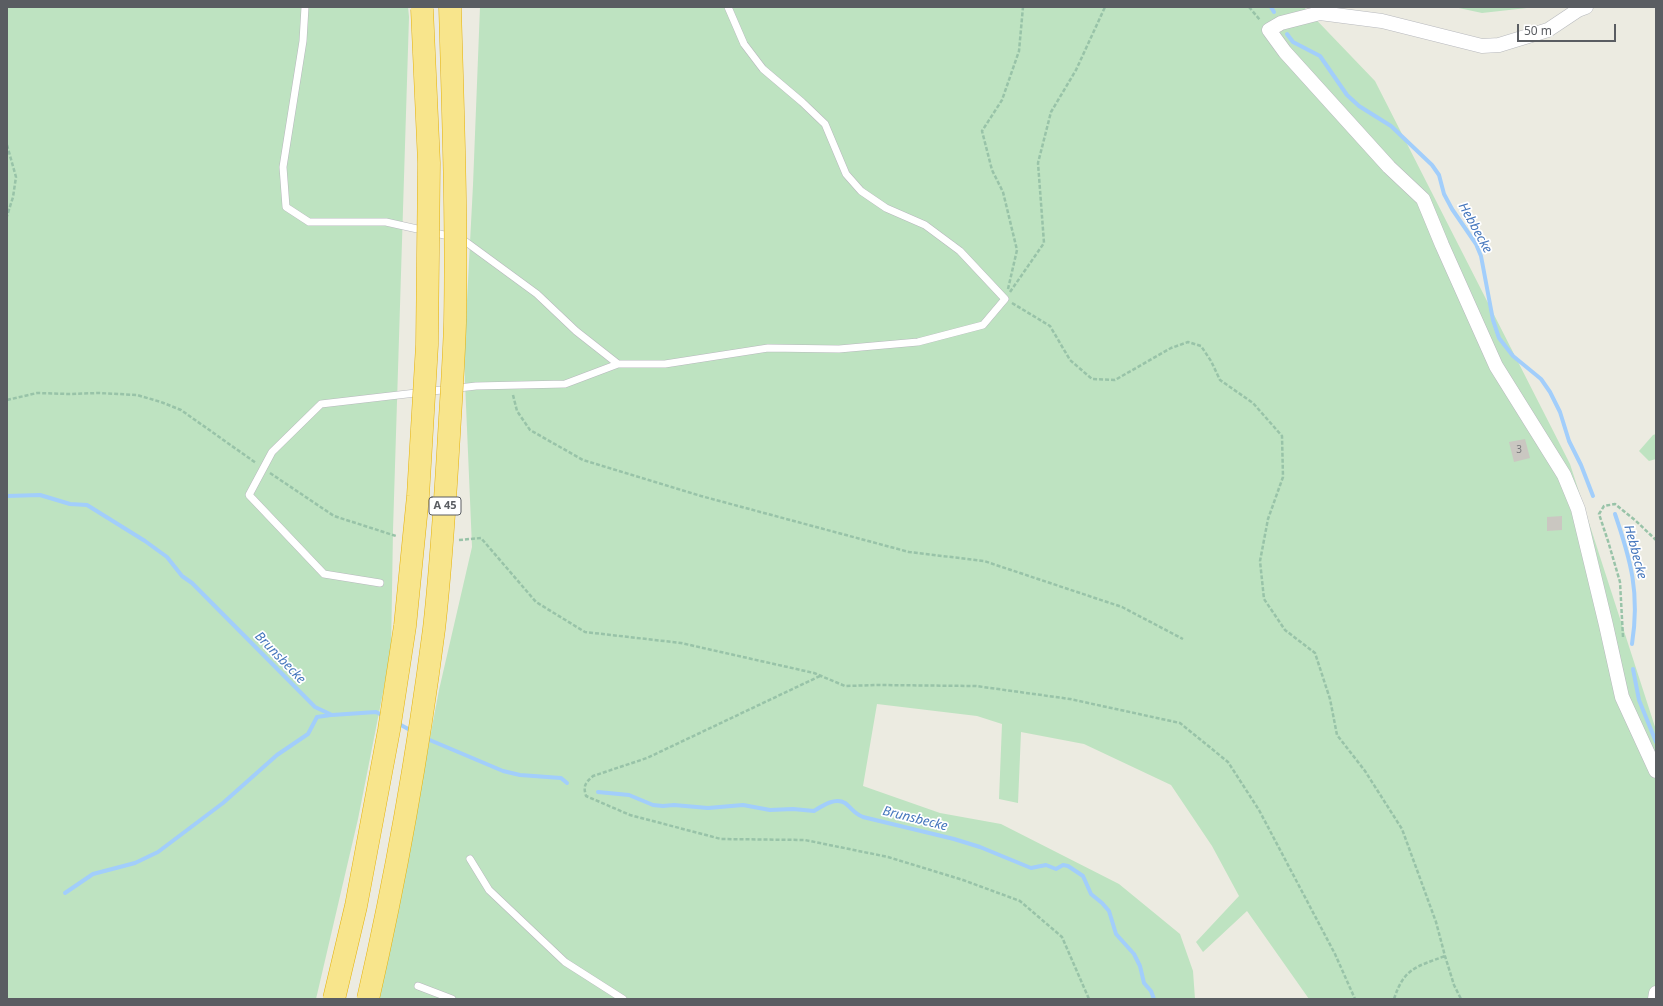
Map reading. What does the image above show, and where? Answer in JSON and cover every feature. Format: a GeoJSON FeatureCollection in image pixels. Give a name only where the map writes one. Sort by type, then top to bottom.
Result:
{"type":"FeatureCollection","features":[{"type":"Feature","properties":{"kind":"highway","name":"A 45"},"geometry":{"type":"LineString","coordinates":[[368,999],[387,915],[434,628],[446,494],[455,324],[455,187],[450,7]]}},
{"type":"Feature","properties":{"kind":"highway","name":"A 45"},"geometry":{"type":"LineString","coordinates":[[334,999],[356,906],[389,730],[405,626],[418,496],[426,345],[428,171],[422,9]]}},
{"type":"Feature","properties":{"kind":"street"},"geometry":{"type":"LineString","coordinates":[[1586,7],[1578,10],[1548,30],[1498,44],[1482,46],[1382,21],[1320,13],[1281,23],[1269,30],[1285,52],[1388,166],[1423,199],[1496,366],[1564,475],[1578,509],[1622,696],[1656,771]]}},
{"type":"Feature","properties":{"kind":"street"},"geometry":{"type":"LineString","coordinates":[[1655,999],[1656,993]]}},
{"type":"Feature","properties":{"kind":"lane"},"geometry":{"type":"LineString","coordinates":[[305,7],[304,41],[283,168],[286,208],[309,222],[386,222],[462,239],[537,294],[576,331],[618,364]]}},
{"type":"Feature","properties":{"kind":"lane"},"geometry":{"type":"LineString","coordinates":[[380,583],[324,574],[249,495],[272,452],[321,404],[476,386],[565,384],[618,364],[664,364],[768,348],[839,348],[918,342],[983,324],[1005,299],[960,251],[925,225],[886,208],[856,185],[846,174],[825,124],[763,69],[744,44],[728,7]]}},
{"type":"Feature","properties":{"kind":"lane"},"geometry":{"type":"LineString","coordinates":[[470,859],[489,890],[566,962],[623,999]]}},
{"type":"Feature","properties":{"kind":"lane"},"geometry":{"type":"LineString","coordinates":[[418,986],[452,999]]}},
{"type":"Feature","properties":{"kind":"path"},"geometry":{"type":"LineString","coordinates":[[1005,299],[1017,250],[1003,192],[992,170],[982,131],[1002,100],[1019,51],[1023,7]]}},
{"type":"Feature","properties":{"kind":"path"},"geometry":{"type":"LineString","coordinates":[[1005,299],[1044,243],[1038,163],[1051,112],[1076,70],[1105,7]]}},
{"type":"Feature","properties":{"kind":"path"},"geometry":{"type":"LineString","coordinates":[[1249,7],[1269,30]]}},
{"type":"Feature","properties":{"kind":"path"},"geometry":{"type":"LineString","coordinates":[[7,145],[16,177],[13,197],[7,216]]}},
{"type":"Feature","properties":{"kind":"path"},"geometry":{"type":"LineString","coordinates":[[1005,299],[1050,326],[1070,360],[1092,379],[1115,380],[1171,348],[1188,342],[1201,346],[1211,361],[1220,380],[1253,403],[1282,436],[1283,477],[1268,519],[1260,561],[1264,599],[1285,630],[1315,653],[1330,698],[1337,735],[1365,771],[1402,829],[1436,922],[1454,985],[1461,999]]}},
{"type":"Feature","properties":{"kind":"path"},"geometry":{"type":"LineString","coordinates":[[511,385],[516,411],[530,430],[583,460],[702,496],[909,552],[984,561],[1122,607],[1183,639]]}},
{"type":"Feature","properties":{"kind":"path"},"geometry":{"type":"LineString","coordinates":[[7,400],[37,393],[99,393],[143,397],[161,402],[181,410],[334,516],[401,538]]}},
{"type":"Feature","properties":{"kind":"path"},"geometry":{"type":"LineString","coordinates":[[1614,662],[1624,635],[1620,582],[1599,514],[1604,506],[1614,504],[1636,521],[1656,540]]}},
{"type":"Feature","properties":{"kind":"path"},"geometry":{"type":"LineString","coordinates":[[452,541],[481,538],[536,602],[585,632],[681,643],[820,676],[845,686],[884,685],[984,688],[1070,699],[1180,723],[1228,762],[1259,810],[1335,954],[1355,999]]}},
{"type":"Feature","properties":{"kind":"path"},"geometry":{"type":"LineString","coordinates":[[820,676],[647,758],[593,776],[586,782],[584,789],[586,796],[630,815],[721,839],[805,840],[888,857],[963,880],[1020,901],[1062,937],[1089,999]]}},
{"type":"Feature","properties":{"kind":"path"},"geometry":{"type":"LineString","coordinates":[[1394,999],[1399,984],[1406,974],[1420,965],[1445,956]]}},
{"type":"Feature","properties":{"kind":"green space"},"geometry":{"type":"Polygon","coordinates":[[[7,7],[408,7],[409,17],[393,530],[391,652],[358,819],[316,999],[7,999],[7,7]]]}},
{"type":"Feature","properties":{"kind":"green space"},"geometry":{"type":"Polygon","coordinates":[[[480,7],[1304,7],[1375,81],[1570,464],[1656,730],[1656,999],[1309,999],[1247,911],[1203,952],[1196,942],[1239,896],[1212,846],[1171,785],[1084,744],[1021,732],[1018,803],[999,799],[1002,724],[977,716],[877,704],[863,786],[940,813],[1001,824],[1119,884],[1180,934],[1193,971],[1195,999],[376,999],[401,890],[439,690],[472,547],[464,358],[480,7]]]}},
{"type":"Feature","properties":{"kind":"green space"},"geometry":{"type":"Polygon","coordinates":[[[1454,7],[1536,7],[1482,13],[1454,7]]]}},
{"type":"Feature","properties":{"kind":"green space"},"geometry":{"type":"Polygon","coordinates":[[[1656,434],[1656,459],[1649,461],[1639,451],[1653,435],[1656,434]]]}},
{"type":"Feature","properties":{"kind":"building"},"geometry":{"type":"Polygon","coordinates":[[[1525,439],[1530,458],[1514,462],[1509,442],[1525,439]]]}},
{"type":"Feature","properties":{"kind":"building"},"geometry":{"type":"Polygon","coordinates":[[[1562,516],[1562,530],[1547,531],[1547,517],[1562,516]]]}},
{"type":"Feature","properties":{"kind":"waterway","name":"Hebbecke"},"geometry":{"type":"LineString","coordinates":[[1271,7],[1274,12]]}},
{"type":"Feature","properties":{"kind":"waterway","name":"Hebbecke"},"geometry":{"type":"LineString","coordinates":[[1287,34],[1293,42],[1320,56],[1347,95],[1359,106],[1391,126],[1432,165],[1439,175],[1444,194],[1452,209],[1476,244],[1481,256],[1493,320],[1499,338],[1513,356],[1541,379],[1550,392],[1560,412],[1569,441],[1581,465],[1593,496]]}},
{"type":"Feature","properties":{"kind":"waterway","name":"Brunsbecke"},"geometry":{"type":"LineString","coordinates":[[7,496],[40,495],[70,504],[87,505],[145,541],[167,557],[182,576],[192,583],[315,707],[332,715],[376,712],[384,716]]}},
{"type":"Feature","properties":{"kind":"waterway","name":"Hebbecke"},"geometry":{"type":"LineString","coordinates":[[1615,514],[1630,562],[1635,609],[1632,644]]}},
{"type":"Feature","properties":{"kind":"waterway","name":"Hebbecke"},"geometry":{"type":"LineString","coordinates":[[1633,669],[1639,700],[1656,742]]}},
{"type":"Feature","properties":{"kind":"waterway"},"geometry":{"type":"LineString","coordinates":[[65,893],[93,874],[135,863],[158,852],[223,803],[277,755],[308,734],[317,717],[331,715]]}},
{"type":"Feature","properties":{"kind":"waterway","name":"Brunsbecke"},"geometry":{"type":"LineString","coordinates":[[397,723],[412,731]]}},
{"type":"Feature","properties":{"kind":"waterway","name":"Brunsbecke"},"geometry":{"type":"LineString","coordinates":[[425,738],[503,771],[520,775],[561,778],[567,783]]}},
{"type":"Feature","properties":{"kind":"waterway","name":"Brunsbecke"},"geometry":{"type":"LineString","coordinates":[[598,792],[629,795],[653,805],[708,808],[743,805],[770,810],[793,809],[814,811],[829,803],[841,801],[863,817],[954,839],[980,847],[1031,868],[1046,865],[1056,869],[1063,865],[1068,866],[1083,876],[1091,894],[1109,911],[1116,934],[1134,954],[1140,966],[1144,983],[1151,991],[1154,999]]}}]}
